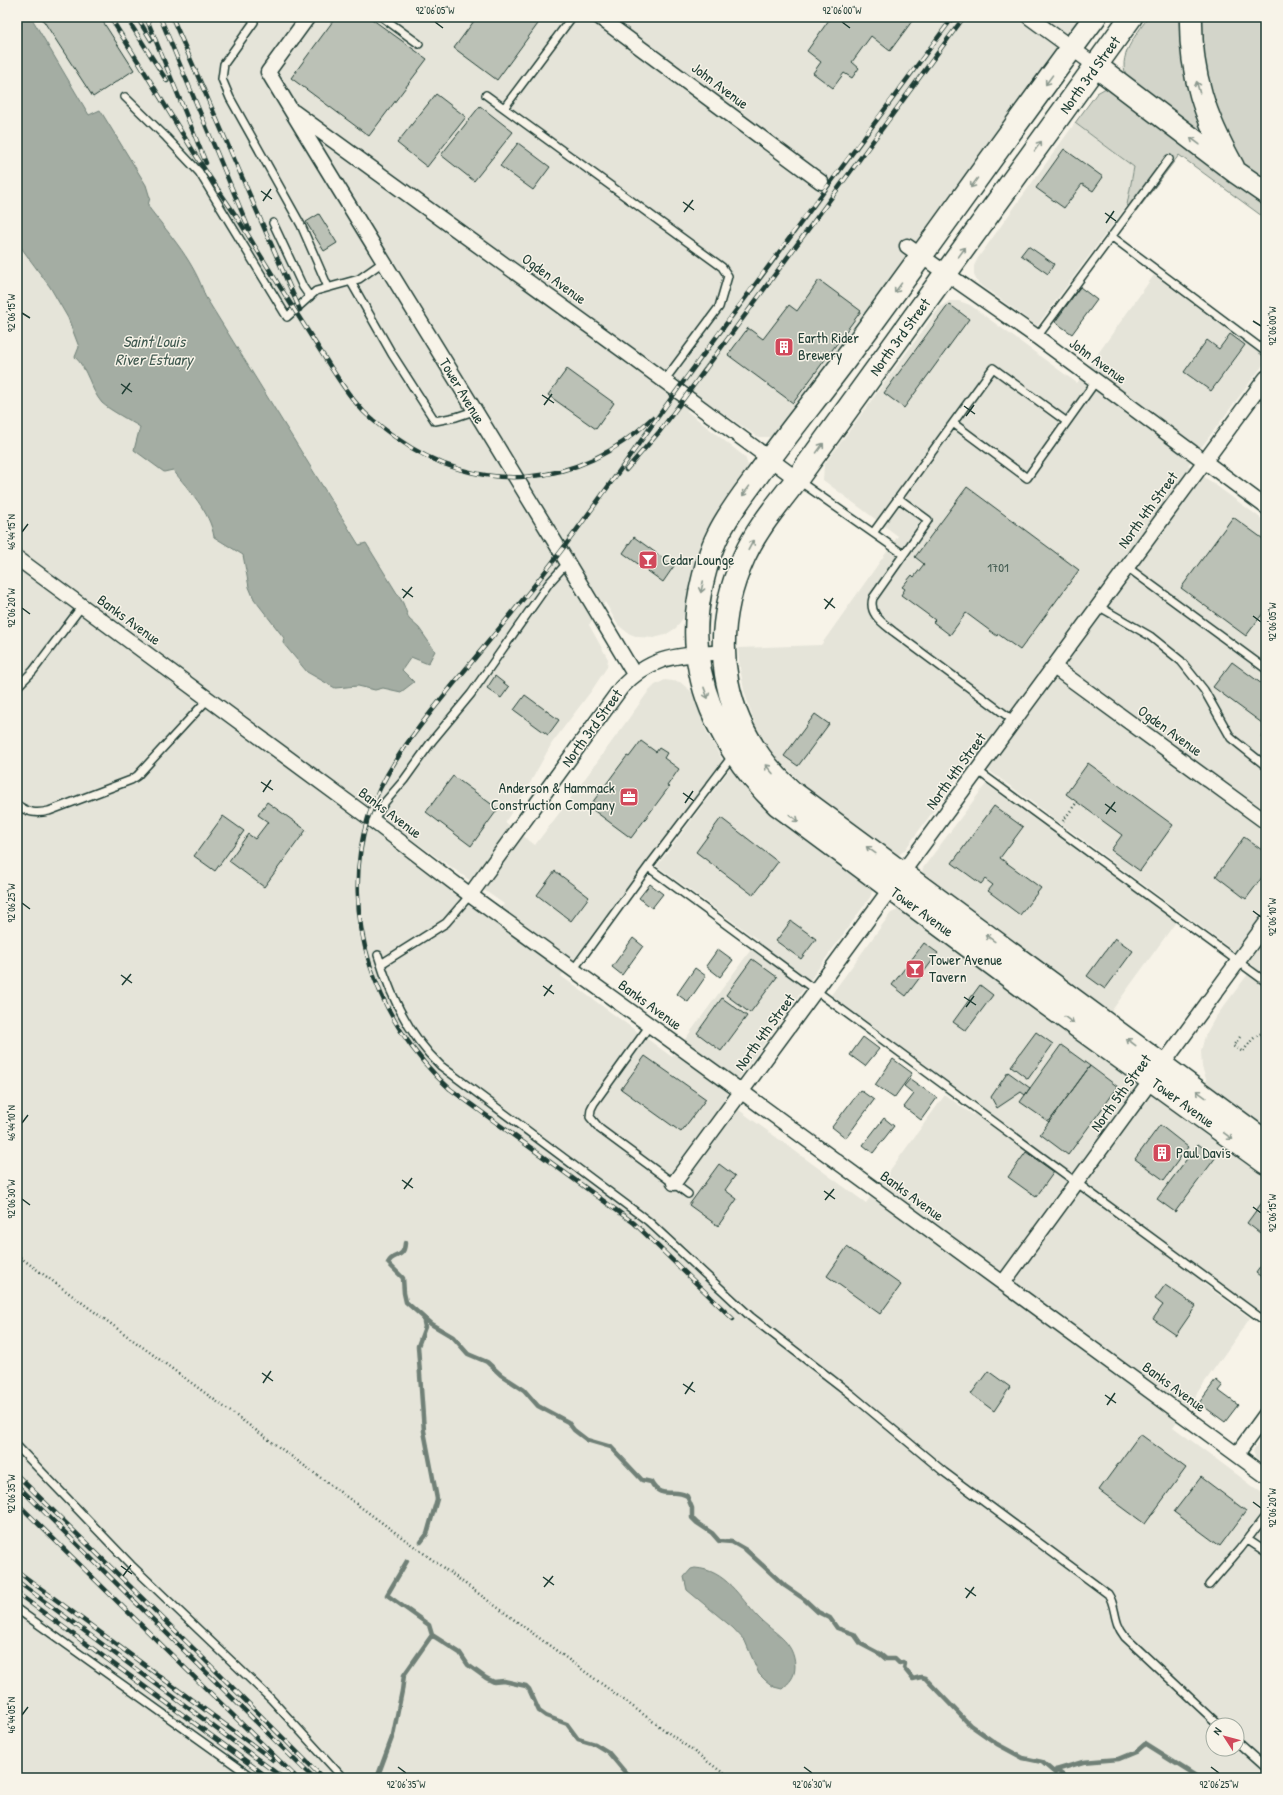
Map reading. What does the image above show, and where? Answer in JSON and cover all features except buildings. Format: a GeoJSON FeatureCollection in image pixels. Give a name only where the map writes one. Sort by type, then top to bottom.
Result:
{"type":"FeatureCollection","features":[{"type":"Feature","properties":{"kind":"main road","name":"North 3rd Street"},"geometry":{"type":"LineString","coordinates":[[697,655],[700,596],[711,551],[728,517],[769,459],[832,378],[914,252],[1095,17]]}},
{"type":"Feature","properties":{"kind":"main road","name":"North 3rd Street"},"geometry":{"type":"LineString","coordinates":[[725,652],[730,600],[744,557],[761,527],[1131,17]]}},
{"type":"Feature","properties":{"kind":"main road"},"geometry":{"type":"LineString","coordinates":[[1191,17],[1191,37],[1195,76],[1201,98],[1221,146],[1237,173]]}},
{"type":"Feature","properties":{"kind":"main road"},"geometry":{"type":"LineString","coordinates":[[1096,66],[1237,173],[1266,193]]}},
{"type":"Feature","properties":{"kind":"main road","name":"Tower Avenue"},"geometry":{"type":"LineString","coordinates":[[725,652],[727,686],[734,708],[749,741],[769,769],[797,796],[896,881]]}},
{"type":"Feature","properties":{"kind":"main road","name":"Tower Avenue"},"geometry":{"type":"LineString","coordinates":[[697,655],[703,687],[716,722],[734,754],[749,774],[778,805],[896,881],[1156,1073],[1266,1163]]}},
{"type":"Feature","properties":{"kind":"main road","name":"Tower Avenue"},"geometry":{"type":"LineString","coordinates":[[1156,1073],[1266,1142]]}},
{"type":"Feature","properties":{"kind":"street","name":"Tower Avenue"},"geometry":{"type":"LineString","coordinates":[[308,17],[268,72],[474,411],[568,562],[634,674]]}},
{"type":"Feature","properties":{"kind":"street","name":"John Avenue"},"geometry":{"type":"LineString","coordinates":[[599,17],[821,182]]}},
{"type":"Feature","properties":{"kind":"street"},"geometry":{"type":"LineString","coordinates":[[1028,17],[1096,66]]}},
{"type":"Feature","properties":{"kind":"street","name":"Ogden Avenue"},"geometry":{"type":"LineString","coordinates":[[289,108],[664,380],[797,479]]}},
{"type":"Feature","properties":{"kind":"street","name":"John Avenue"},"geometry":{"type":"LineString","coordinates":[[914,252],[1036,337],[1266,507]]}},
{"type":"Feature","properties":{"kind":"street","name":"North 4th Street"},"geometry":{"type":"LineString","coordinates":[[674,1184],[1266,378]]}},
{"type":"Feature","properties":{"kind":"street","name":"Banks Avenue"},"geometry":{"type":"LineString","coordinates":[[20,560],[373,821],[470,895],[742,1092],[1266,1476]]}},
{"type":"Feature","properties":{"kind":"street","name":"North 3rd Street"},"geometry":{"type":"LineString","coordinates":[[470,895],[621,688],[634,674],[658,661],[725,652]]}},
{"type":"Feature","properties":{"kind":"street","name":"Ogden Avenue"},"geometry":{"type":"LineString","coordinates":[[1054,667],[1266,822]]}},
{"type":"Feature","properties":{"kind":"street","name":"North 5th Street"},"geometry":{"type":"LineString","coordinates":[[1003,1283],[1266,923]]}},
{"type":"Feature","properties":{"kind":"street"},"geometry":{"type":"LineString","coordinates":[[1237,1454],[1266,1414]]}},
{"type":"Feature","properties":{"kind":"lane"},"geometry":{"type":"LineString","coordinates":[[251,17],[254,22],[224,64],[222,79],[230,98],[301,224],[328,287]]}},
{"type":"Feature","properties":{"kind":"lane"},"geometry":{"type":"LineString","coordinates":[[382,17],[419,44]]}},
{"type":"Feature","properties":{"kind":"lane"},"geometry":{"type":"LineString","coordinates":[[504,108],[572,17]]}},
{"type":"Feature","properties":{"kind":"lane"},"geometry":{"type":"LineString","coordinates":[[486,95],[722,267],[728,276],[719,308],[664,380]]}},
{"type":"Feature","properties":{"kind":"lane"},"geometry":{"type":"LineString","coordinates":[[125,97],[199,172],[287,317],[316,292],[328,287],[351,282],[364,276],[383,262]]}},
{"type":"Feature","properties":{"kind":"lane"},"geometry":{"type":"LineString","coordinates":[[1036,337],[1169,159]]}},
{"type":"Feature","properties":{"kind":"lane"},"geometry":{"type":"LineString","coordinates":[[273,223],[303,287],[310,296]]}},
{"type":"Feature","properties":{"kind":"lane"},"geometry":{"type":"LineString","coordinates":[[1111,236],[1266,352]]}},
{"type":"Feature","properties":{"kind":"lane"},"geometry":{"type":"LineString","coordinates":[[351,282],[392,354],[435,421],[456,417],[474,411]]}},
{"type":"Feature","properties":{"kind":"lane"},"geometry":{"type":"LineString","coordinates":[[873,533],[993,368],[1067,422]]}},
{"type":"Feature","properties":{"kind":"lane"},"geometry":{"type":"LineString","coordinates":[[953,423],[1027,478],[1096,381]]}},
{"type":"Feature","properties":{"kind":"lane"},"geometry":{"type":"LineString","coordinates":[[797,479],[903,554]]}},
{"type":"Feature","properties":{"kind":"lane"},"geometry":{"type":"LineString","coordinates":[[898,498],[928,520],[873,598],[872,607],[877,617],[894,632],[1014,721]]}},
{"type":"Feature","properties":{"kind":"lane"},"geometry":{"type":"LineString","coordinates":[[17,548],[20,560]]}},
{"type":"Feature","properties":{"kind":"lane"},"geometry":{"type":"LineString","coordinates":[[373,821],[432,741],[471,694],[549,583],[568,562]]}},
{"type":"Feature","properties":{"kind":"lane"},"geometry":{"type":"LineString","coordinates":[[1127,567],[1266,669]]}},
{"type":"Feature","properties":{"kind":"lane"},"geometry":{"type":"LineString","coordinates":[[17,687],[33,672],[82,606]]}},
{"type":"Feature","properties":{"kind":"lane"},"geometry":{"type":"LineString","coordinates":[[1098,606],[1150,636],[1181,661],[1204,690],[1231,738],[1266,766]]}},
{"type":"Feature","properties":{"kind":"lane"},"geometry":{"type":"LineString","coordinates":[[17,805],[31,813],[49,811],[131,780],[137,776],[208,699]]}},
{"type":"Feature","properties":{"kind":"lane"},"geometry":{"type":"LineString","coordinates":[[573,970],[648,867],[734,754]]}},
{"type":"Feature","properties":{"kind":"lane"},"geometry":{"type":"LineString","coordinates":[[978,770],[1266,982]]}},
{"type":"Feature","properties":{"kind":"lane"},"geometry":{"type":"LineString","coordinates":[[648,867],[1266,1322]]}},
{"type":"Feature","properties":{"kind":"lane"},"geometry":{"type":"LineString","coordinates":[[381,964],[446,923],[470,895]]}},
{"type":"Feature","properties":{"kind":"lane"},"geometry":{"type":"LineString","coordinates":[[378,956],[391,990],[408,1022],[428,1053],[441,1066],[648,1221],[751,1317],[852,1395],[944,1472],[1108,1594],[1112,1602],[1118,1628],[1125,1637],[1210,1717]]}},
{"type":"Feature","properties":{"kind":"lane"},"geometry":{"type":"LineString","coordinates":[[650,1025],[594,1103],[591,1109],[590,1117],[600,1129],[688,1194]]}},
{"type":"Feature","properties":{"kind":"lane"},"geometry":{"type":"LineString","coordinates":[[17,1446],[131,1565],[271,1699],[343,1778]]}},
{"type":"Feature","properties":{"kind":"lane"},"geometry":{"type":"LineString","coordinates":[[1208,1585],[1265,1520]]}},
{"type":"Feature","properties":{"kind":"lane"},"geometry":{"type":"LineString","coordinates":[[1248,1540],[1266,1552]]}},
{"type":"Feature","properties":{"kind":"lane"},"geometry":{"type":"LineString","coordinates":[[17,1609],[253,1778]]}},
{"type":"Feature","properties":{"kind":"lane"},"geometry":{"type":"LineString","coordinates":[[1245,1749],[1266,1768]]}},
{"type":"Feature","properties":{"kind":"lane"},"geometry":{"type":"LineString","coordinates":[[236,1778],[244,1772]]}},
{"type":"Feature","properties":{"kind":"path"},"geometry":{"type":"LineString","coordinates":[[1057,829],[1077,802]]}},
{"type":"Feature","properties":{"kind":"path"},"geometry":{"type":"LineString","coordinates":[[1240,1037],[1233,1046],[1243,1052],[1252,1039],[1261,1033],[1266,1032]]}},
{"type":"Feature","properties":{"kind":"path"},"geometry":{"type":"LineString","coordinates":[[17,1255],[730,1778]]}},
{"type":"Feature","properties":{"kind":"shaded area"},"geometry":{"type":"Polygon","coordinates":[[[31,17],[1085,17],[780,434],[772,437],[758,437],[698,396],[687,411],[745,457],[748,465],[747,474],[694,572],[683,618],[676,628],[665,635],[654,638],[638,637],[628,633],[618,625],[605,602],[589,625],[608,659],[607,667],[592,690],[552,743],[525,792],[505,822],[535,845],[648,692],[655,685],[665,680],[680,682],[693,693],[707,733],[723,761],[561,976],[672,1057],[758,940],[657,866],[730,769],[754,799],[769,812],[864,882],[872,891],[871,896],[724,1099],[866,1203],[945,1095],[973,1115],[980,1105],[831,995],[891,913],[900,909],[1266,1178],[1266,1316],[1207,1274],[1201,1282],[1250,1318],[1173,1427],[1266,1496],[1266,1778],[17,1778],[17,242],[50,287],[68,318],[80,347],[76,357],[83,364],[90,381],[102,402],[140,427],[204,511],[212,525],[214,537],[243,555],[249,587],[254,599],[284,638],[283,643],[307,672],[349,688],[358,686],[375,690],[383,688],[401,692],[401,670],[411,657],[419,628],[409,619],[403,603],[366,543],[360,545],[205,296],[202,286],[186,257],[150,209],[148,205],[150,198],[100,110],[89,115],[31,17]],[[301,759],[293,771],[334,801],[343,789],[301,759]],[[388,823],[380,835],[453,890],[491,921],[504,904],[388,823]]]}},
{"type":"Feature","properties":{"kind":"shaded area"},"geometry":{"type":"Polygon","coordinates":[[[1148,17],[1185,17],[1217,149],[1128,79],[1124,63],[1126,54],[1133,39],[1148,17]]]}},
{"type":"Feature","properties":{"kind":"shaded area"},"geometry":{"type":"Polygon","coordinates":[[[1198,17],[1266,17],[1266,183],[1256,176],[1243,163],[1231,144],[1208,92],[1198,17]]]}},
{"type":"Feature","properties":{"kind":"shaded area"},"geometry":{"type":"Polygon","coordinates":[[[1106,88],[1266,200],[1266,219],[1179,155],[1136,212],[1127,205],[1134,167],[1075,123],[1097,93],[1106,88]]]}},
{"type":"Feature","properties":{"kind":"shaded area"},"geometry":{"type":"Polygon","coordinates":[[[1075,123],[1134,167],[1127,205],[1037,326],[978,283],[974,275],[974,266],[978,258],[1075,123]]]}},
{"type":"Feature","properties":{"kind":"shaded area"},"geometry":{"type":"Polygon","coordinates":[[[1154,275],[1266,358],[1266,361],[1188,465],[1266,522],[1266,1127],[1214,1089],[1207,1082],[1202,1067],[1201,1051],[1205,1036],[1215,1018],[1254,966],[972,758],[904,851],[898,855],[893,854],[809,790],[774,756],[755,725],[744,690],[739,662],[738,648],[821,645],[898,536],[823,480],[824,465],[940,307],[949,301],[959,301],[970,305],[1077,383],[1154,275]]]}},
{"type":"Feature","properties":{"kind":"shaded area"},"geometry":{"type":"Polygon","coordinates":[[[986,784],[1176,922],[1110,1013],[922,873],[923,868],[986,784]]]}},
{"type":"Feature","properties":{"kind":"shaded area"},"geometry":{"type":"Polygon","coordinates":[[[1266,1431],[1266,1464],[1256,1457],[1253,1451],[1266,1431]]]}},
{"type":"Feature","properties":{"kind":"water","name":"Saint Louis River Estuary"},"geometry":{"type":"Polygon","coordinates":[[[17,17],[31,17],[89,115],[100,110],[146,185],[150,198],[148,205],[150,209],[189,261],[201,284],[205,296],[359,545],[366,543],[403,603],[409,619],[419,628],[435,651],[428,664],[411,657],[402,670],[414,682],[401,692],[383,688],[375,690],[358,686],[335,688],[307,672],[283,643],[284,638],[254,599],[249,587],[243,555],[214,537],[212,528],[203,510],[173,470],[164,472],[134,450],[140,427],[102,403],[83,367],[75,357],[79,347],[68,318],[50,287],[17,242],[17,17]]]}},
{"type":"Feature","properties":{"kind":"water"},"geometry":{"type":"Polygon","coordinates":[[[695,1568],[706,1570],[724,1579],[758,1617],[787,1644],[794,1657],[795,1670],[792,1679],[782,1689],[774,1687],[759,1674],[745,1641],[733,1628],[687,1590],[684,1577],[691,1569],[695,1568]]]}},
{"type":"Feature","properties":{"kind":"waterway"},"geometry":{"type":"LineString","coordinates":[[405,1243],[403,1252],[390,1260],[388,1263],[403,1278],[406,1302],[431,1324],[453,1337],[468,1354],[487,1362],[501,1375],[524,1390],[538,1406],[568,1422],[574,1430],[587,1440],[611,1447],[642,1480],[651,1482],[659,1491],[687,1496],[692,1508],[692,1518],[712,1533],[719,1541],[732,1542],[746,1550],[785,1586],[804,1599],[818,1612],[830,1618],[837,1628],[854,1634],[861,1644],[880,1654],[886,1659],[895,1659],[899,1663],[903,1662],[905,1664],[904,1668],[913,1679],[921,1677],[925,1678],[970,1725],[997,1744],[1023,1758],[1042,1762],[1055,1773],[1056,1770],[1083,1762],[1119,1759],[1136,1752],[1145,1744],[1199,1778]]}},
{"type":"Feature","properties":{"kind":"waterway"},"geometry":{"type":"LineString","coordinates":[[421,1542],[427,1534],[437,1499],[424,1431],[418,1346],[425,1327],[423,1317]]}},
{"type":"Feature","properties":{"kind":"waterway"},"geometry":{"type":"LineString","coordinates":[[377,1778],[393,1735],[404,1675],[432,1635],[429,1625],[387,1595],[407,1561]]}},
{"type":"Feature","properties":{"kind":"waterway"},"geometry":{"type":"LineString","coordinates":[[432,1635],[460,1653],[468,1665],[486,1678],[494,1682],[504,1681],[526,1686],[529,1689],[539,1711],[546,1716],[567,1724],[578,1739],[595,1744],[608,1752],[630,1778]]}},
{"type":"Feature","properties":{"kind":"waterway"},"geometry":{"type":"LineString","coordinates":[[1056,1770],[1067,1778]]}},
{"type":"Feature","properties":{"kind":"railway"},"geometry":{"type":"LineString","coordinates":[[110,17],[338,379],[364,412],[395,437],[427,456],[460,469],[494,476],[527,477],[560,471],[593,459],[623,442],[652,418]]}},
{"type":"Feature","properties":{"kind":"railway"},"geometry":{"type":"LineString","coordinates":[[126,17],[167,81]]}},
{"type":"Feature","properties":{"kind":"railway"},"geometry":{"type":"LineString","coordinates":[[137,17],[151,40]]}},
{"type":"Feature","properties":{"kind":"railway"},"geometry":{"type":"LineString","coordinates":[[146,17],[206,163]]}},
{"type":"Feature","properties":{"kind":"railway"},"geometry":{"type":"LineString","coordinates":[[160,17],[249,229]]}},
{"type":"Feature","properties":{"kind":"railway"},"geometry":{"type":"LineString","coordinates":[[172,17],[300,310]]}},
{"type":"Feature","properties":{"kind":"railway"},"geometry":{"type":"LineString","coordinates":[[733,1319],[634,1223],[450,1089],[424,1062],[402,1032],[384,1000],[370,965],[361,929],[358,892],[360,854],[368,818],[374,801],[391,767],[412,736],[561,551],[675,393],[953,17]]}},
{"type":"Feature","properties":{"kind":"railway"},"geometry":{"type":"LineString","coordinates":[[626,470],[660,431],[964,17]]}},
{"type":"Feature","properties":{"kind":"railway"},"geometry":{"type":"LineString","coordinates":[[17,1475],[323,1778]]}},
{"type":"Feature","properties":{"kind":"railway"},"geometry":{"type":"LineString","coordinates":[[17,1485],[313,1778]]}},
{"type":"Feature","properties":{"kind":"railway"},"geometry":{"type":"LineString","coordinates":[[17,1503],[297,1778]]}},
{"type":"Feature","properties":{"kind":"railway"},"geometry":{"type":"LineString","coordinates":[[17,1571],[273,1760]]}},
{"type":"Feature","properties":{"kind":"railway"},"geometry":{"type":"LineString","coordinates":[[17,1581],[283,1778]]}},
{"type":"Feature","properties":{"kind":"railway"},"geometry":{"type":"LineString","coordinates":[[17,1593],[269,1778]]}},
{"type":"Feature","properties":{"kind":"place","name":"Earth Rider Brewery"},"geometry":{"type":"Point","coordinates":[784,347]}},
{"type":"Feature","properties":{"kind":"place","name":"Cedar Lounge"},"geometry":{"type":"Point","coordinates":[648,560]}},
{"type":"Feature","properties":{"kind":"place","name":"Anderson & Hammack Construction Company"},"geometry":{"type":"Point","coordinates":[629,797]}},
{"type":"Feature","properties":{"kind":"place","name":"Tower Avenue Tavern"},"geometry":{"type":"Point","coordinates":[915,969]}},
{"type":"Feature","properties":{"kind":"place","name":"Paul Davis"},"geometry":{"type":"Point","coordinates":[1162,1153]}}]}
